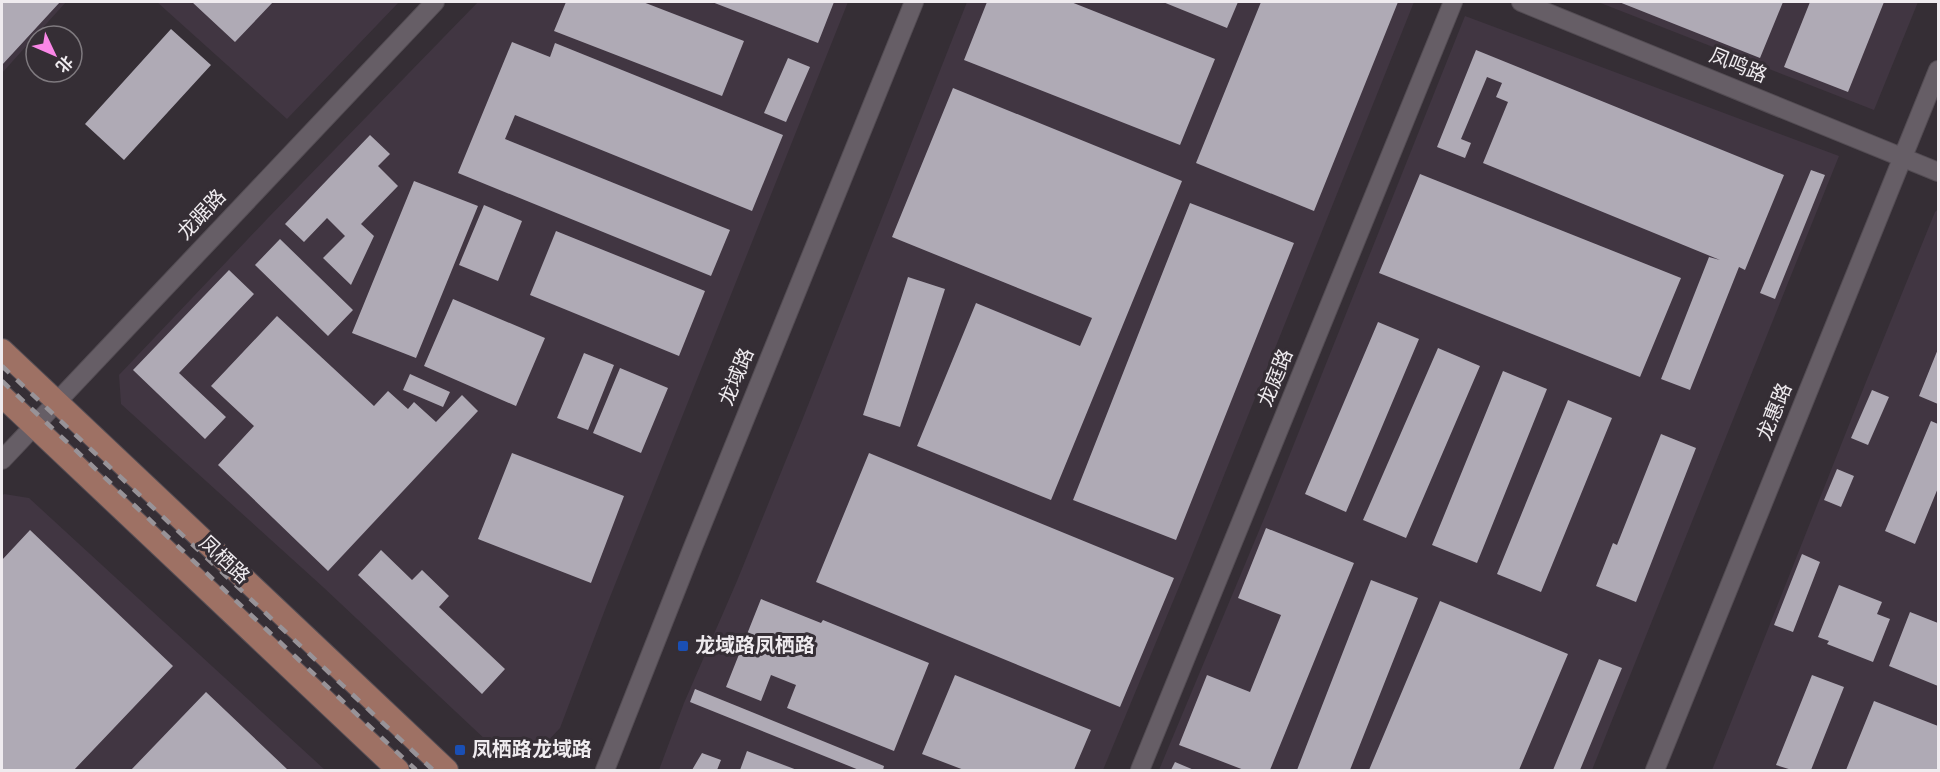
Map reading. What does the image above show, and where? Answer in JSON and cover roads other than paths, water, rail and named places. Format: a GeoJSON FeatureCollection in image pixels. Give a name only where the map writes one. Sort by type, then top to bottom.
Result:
{"type":"FeatureCollection","features":[{"type":"Feature","properties":{"kind":"main road","name":"凤栖路"},"geometry":{"type":"LineString","coordinates":[[2,350],[447,771]]}},
{"type":"Feature","properties":{"kind":"main road","name":"凤栖路"},"geometry":{"type":"LineString","coordinates":[[2,396],[398,771]]}},
{"type":"Feature","properties":{"kind":"street","name":"龙踞路"},"geometry":{"type":"LineString","coordinates":[[2,460],[435,2]]}},
{"type":"Feature","properties":{"kind":"street","name":"龙域路"},"geometry":{"type":"LineString","coordinates":[[605,771],[696,539],[914,2]]}},
{"type":"Feature","properties":{"kind":"street","name":"龙庭路"},"geometry":{"type":"LineString","coordinates":[[1140,771],[1453,2]]}},
{"type":"Feature","properties":{"kind":"street","name":"凤鸣路"},"geometry":{"type":"LineString","coordinates":[[1521,2],[1938,172]]}},
{"type":"Feature","properties":{"kind":"street","name":"龙惠路"},"geometry":{"type":"LineString","coordinates":[[1655,771],[1938,70]]}},
{"type":"Feature","properties":{"kind":"railway"},"geometry":{"type":"LineString","coordinates":[[2,366],[433,770]]}},
{"type":"Feature","properties":{"kind":"railway"},"geometry":{"type":"LineString","coordinates":[[2,381],[416,770]]}},
{"type":"Feature","properties":{"kind":"place","name":"龙域路凤栖路"},"geometry":{"type":"Point","coordinates":[683,646]}},
{"type":"Feature","properties":{"kind":"place","name":"凤栖路龙域路"},"geometry":{"type":"Point","coordinates":[460,750]}}]}
